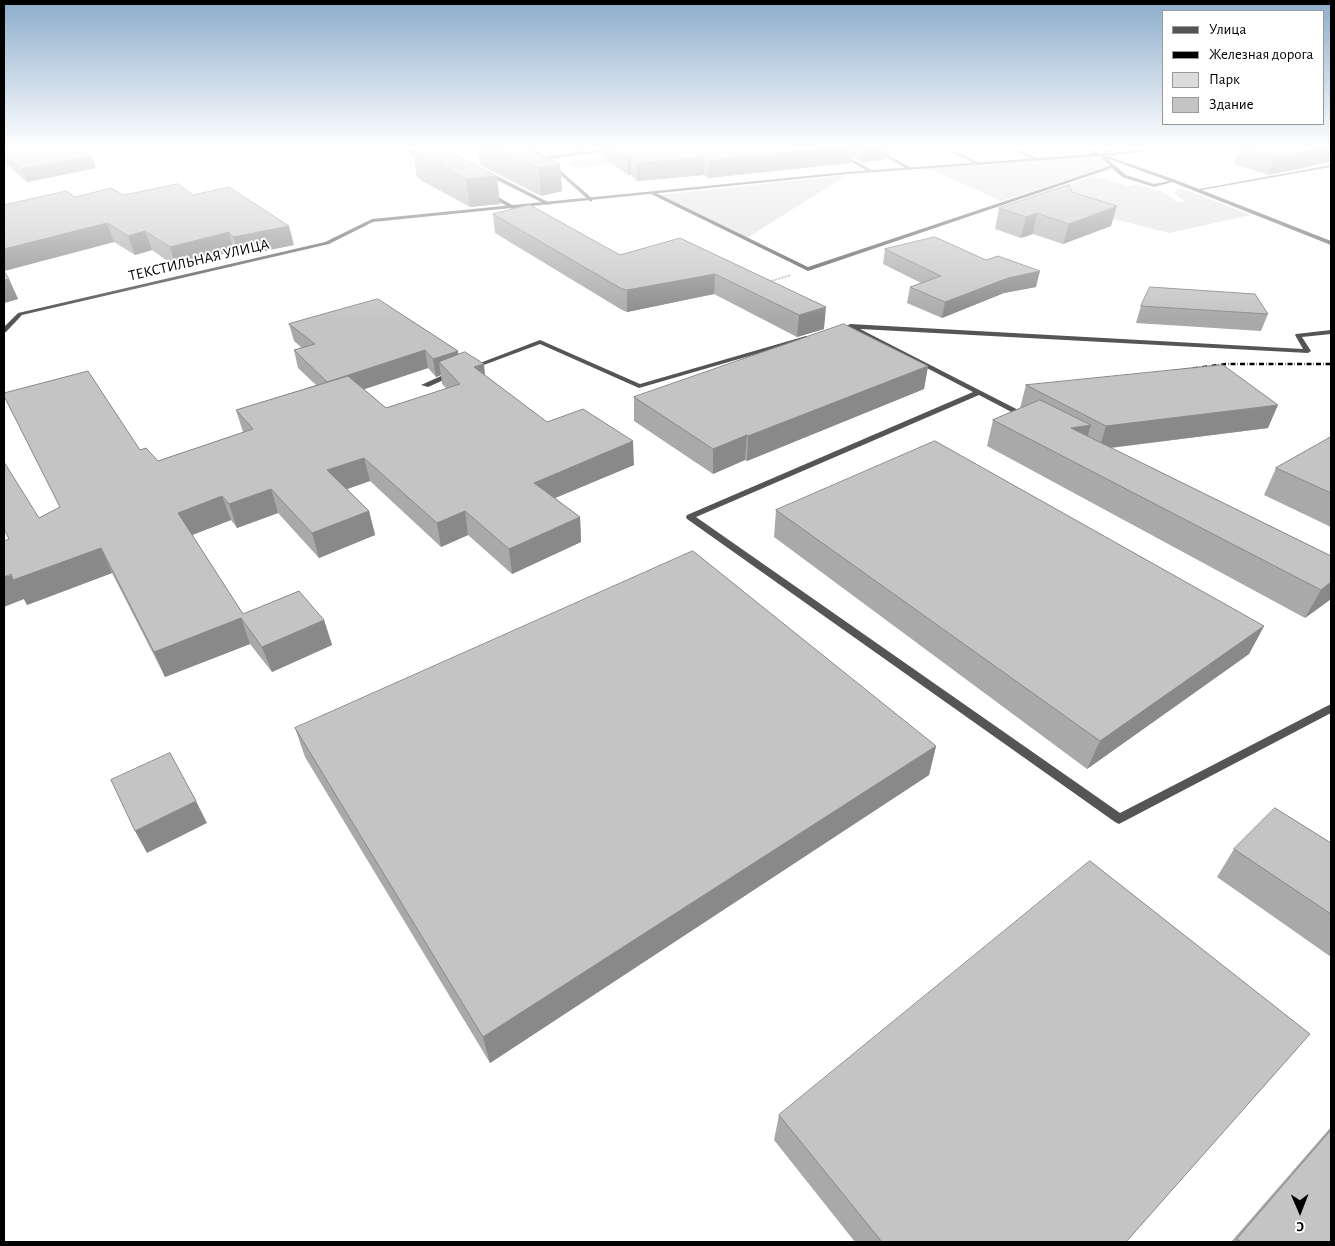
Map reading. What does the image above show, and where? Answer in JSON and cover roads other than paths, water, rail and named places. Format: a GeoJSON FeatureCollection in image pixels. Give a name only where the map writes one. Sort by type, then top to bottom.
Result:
{"type":"FeatureCollection","features":[{"type":"Feature","properties":{"kind":"street"},"geometry":{"type":"LineString","coordinates":[[507,204],[514,208]]}},
{"type":"Feature","properties":{"kind":"street","name":"ТЕКСТИЛЬНАЯ УЛИЦА"},"geometry":{"type":"LineString","coordinates":[[4,331],[20,314],[327,243],[372,222],[548,204]]}},
{"type":"Feature","properties":{"kind":"street"},"geometry":{"type":"LineString","coordinates":[[675,204],[808,269],[1001,204]]}},
{"type":"Feature","properties":{"kind":"street"},"geometry":{"type":"LineString","coordinates":[[1232,204],[1331,243]]}},
{"type":"Feature","properties":{"kind":"street"},"geometry":{"type":"LineString","coordinates":[[850,326],[1032,419]]}},
{"type":"Feature","properties":{"kind":"street"},"geometry":{"type":"LineString","coordinates":[[841,328],[850,326],[1308,351],[1298,335],[1331,332]]}},
{"type":"Feature","properties":{"kind":"street"},"geometry":{"type":"LineString","coordinates":[[424,385],[540,342],[639,386],[814,336]]}},
{"type":"Feature","properties":{"kind":"street"},"geometry":{"type":"LineString","coordinates":[[979,392],[690,517],[1119,820],[1331,708]]}},
{"type":"Feature","properties":{"kind":"railway"},"geometry":{"type":"LineString","coordinates":[[1174,371],[1226,364],[1331,364]]}}]}
